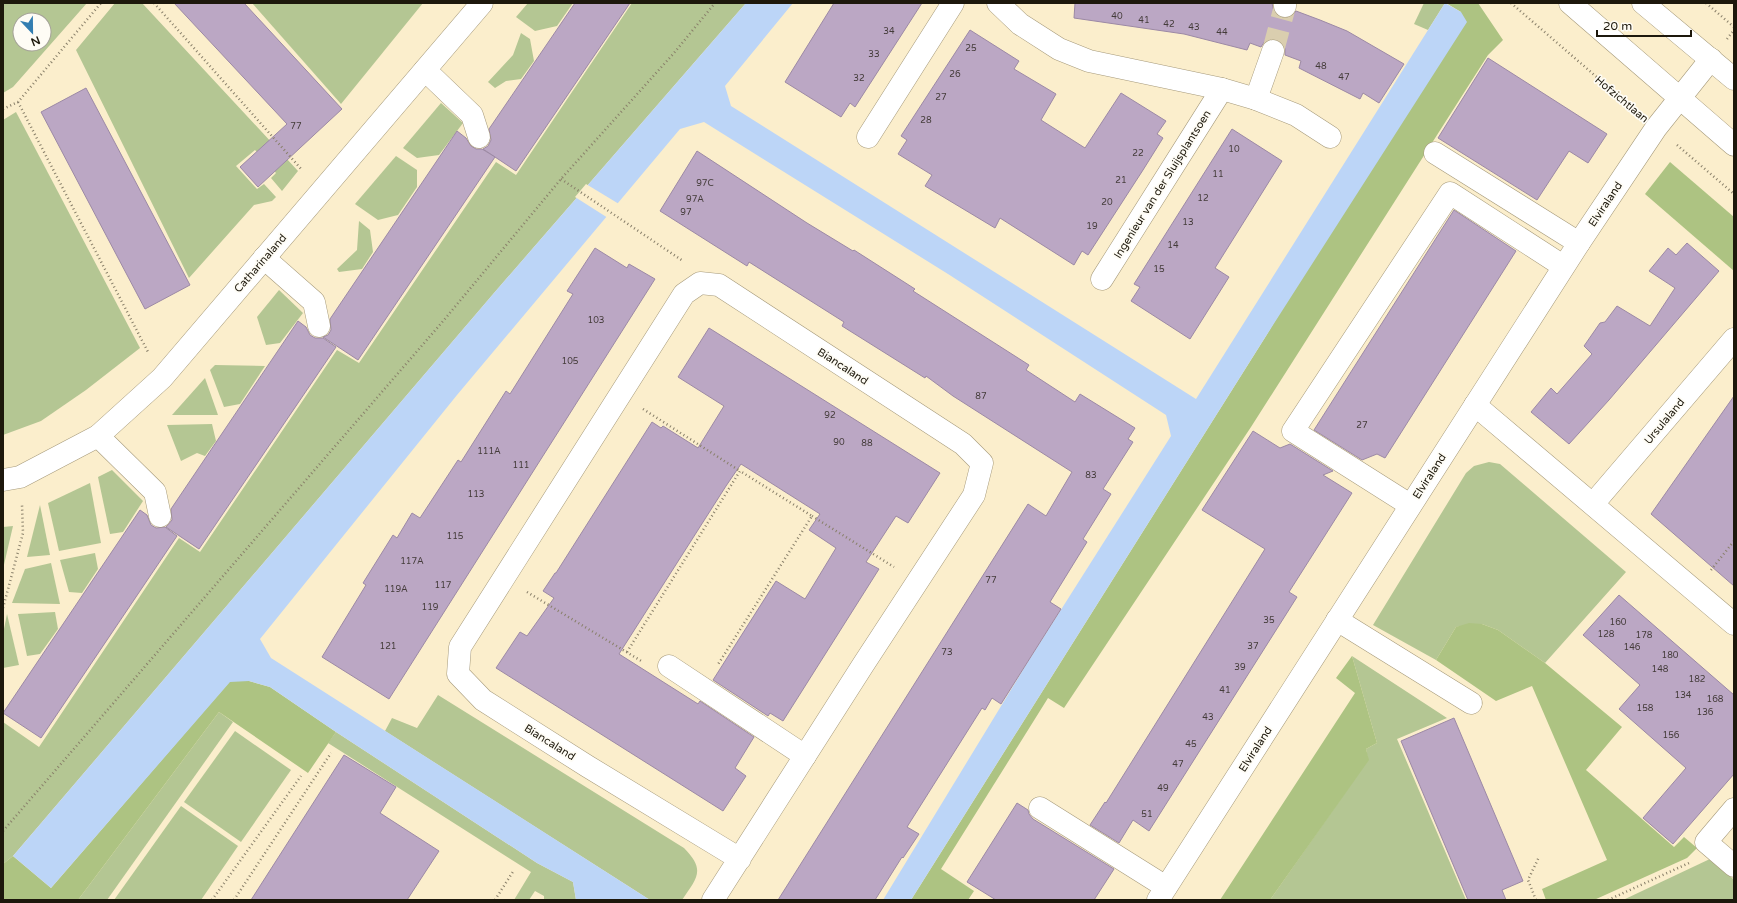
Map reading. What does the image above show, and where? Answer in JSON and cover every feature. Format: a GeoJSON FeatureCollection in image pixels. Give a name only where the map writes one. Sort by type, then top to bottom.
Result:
{"type":"FeatureCollection","features":[{"type":"Feature","properties":{"kind":"street","name":"Catharinaland"},"geometry":{"type":"LineString","coordinates":[[12,478],[98,436],[162,378],[482,3]]}},
{"type":"Feature","properties":{"kind":"street"},"geometry":{"type":"LineString","coordinates":[[868,137],[953,3]]}},
{"type":"Feature","properties":{"kind":"street"},"geometry":{"type":"LineString","coordinates":[[998,3],[1020,24],[1053,45],[1089,61],[1222,89],[1256,99],[1296,115],[1330,137]]}},
{"type":"Feature","properties":{"kind":"street"},"geometry":{"type":"LineString","coordinates":[[1570,3],[1734,145]]}},
{"type":"Feature","properties":{"kind":"street"},"geometry":{"type":"LineString","coordinates":[[1643,3],[1734,78]]}},
{"type":"Feature","properties":{"kind":"street"},"geometry":{"type":"LineString","coordinates":[[1256,99],[1272,51]]}},
{"type":"Feature","properties":{"kind":"street","name":"Elviraland"},"geometry":{"type":"LineString","coordinates":[[1162,893],[1578,243],[1656,128],[1711,59]]}},
{"type":"Feature","properties":{"kind":"street"},"geometry":{"type":"LineString","coordinates":[[425,70],[472,115],[479,136]]}},
{"type":"Feature","properties":{"kind":"street","name":"Ingenieur van der Sluijsplantsoen"},"geometry":{"type":"LineString","coordinates":[[1102,279],[1222,89]]}},
{"type":"Feature","properties":{"kind":"street"},"geometry":{"type":"LineString","coordinates":[[1435,153],[1578,243]]}},
{"type":"Feature","properties":{"kind":"street"},"geometry":{"type":"LineString","coordinates":[[1410,505],[1293,431],[1450,193],[1563,266]]}},
{"type":"Feature","properties":{"kind":"street"},"geometry":{"type":"LineString","coordinates":[[264,258],[314,302],[318,326]]}},
{"type":"Feature","properties":{"kind":"street","name":"Biancaland"},"geometry":{"type":"LineString","coordinates":[[714,900],[917,581],[974,495],[982,462],[964,444],[719,285],[700,283],[684,294],[460,647],[458,674],[483,700],[587,766],[740,859]]}},
{"type":"Feature","properties":{"kind":"street","name":"Ursulaland"},"geometry":{"type":"LineString","coordinates":[[1593,504],[1734,339]]}},
{"type":"Feature","properties":{"kind":"street"},"geometry":{"type":"LineString","coordinates":[[1475,404],[1734,624]]}},
{"type":"Feature","properties":{"kind":"street"},"geometry":{"type":"LineString","coordinates":[[98,436],[155,492],[160,516]]}},
{"type":"Feature","properties":{"kind":"street"},"geometry":{"type":"LineString","coordinates":[[1337,620],[1471,703]]}},
{"type":"Feature","properties":{"kind":"street"},"geometry":{"type":"LineString","coordinates":[[669,666],[805,756]]}},
{"type":"Feature","properties":{"kind":"street"},"geometry":{"type":"LineString","coordinates":[[1040,808],[1162,893]]}},
{"type":"Feature","properties":{"kind":"street"},"geometry":{"type":"LineString","coordinates":[[1734,809],[1706,842],[1734,866]]}},
{"type":"Feature","properties":{"kind":"path"},"geometry":{"type":"LineString","coordinates":[[3,109],[18,102],[101,3]]}},
{"type":"Feature","properties":{"kind":"path"},"geometry":{"type":"LineString","coordinates":[[154,3],[321,191]]}},
{"type":"Feature","properties":{"kind":"path"},"geometry":{"type":"LineString","coordinates":[[3,831],[444,320],[561,179],[674,53],[715,3]]}},
{"type":"Feature","properties":{"kind":"path","name":"Hofzichtlaan"},"geometry":{"type":"LineString","coordinates":[[1510,3],[1734,194]]}},
{"type":"Feature","properties":{"kind":"path"},"geometry":{"type":"LineString","coordinates":[[1706,3],[1734,27]]}},
{"type":"Feature","properties":{"kind":"path"},"geometry":{"type":"LineString","coordinates":[[18,102],[162,378]]}},
{"type":"Feature","properties":{"kind":"path"},"geometry":{"type":"LineString","coordinates":[[561,179],[625,220],[693,267],[700,283]]}},
{"type":"Feature","properties":{"kind":"path"},"geometry":{"type":"LineString","coordinates":[[620,394],[740,471],[917,581]]}},
{"type":"Feature","properties":{"kind":"path"},"geometry":{"type":"LineString","coordinates":[[504,578],[627,652],[740,471]]}},
{"type":"Feature","properties":{"kind":"path"},"geometry":{"type":"LineString","coordinates":[[3,608],[23,533],[12,478]]}},
{"type":"Feature","properties":{"kind":"path"},"geometry":{"type":"LineString","coordinates":[[703,689],[812,516]]}},
{"type":"Feature","properties":{"kind":"path"},"geometry":{"type":"LineString","coordinates":[[1695,590],[1734,541]]}},
{"type":"Feature","properties":{"kind":"path"},"geometry":{"type":"LineString","coordinates":[[234,900],[331,753]]}},
{"type":"Feature","properties":{"kind":"path"},"geometry":{"type":"LineString","coordinates":[[212,900],[301,776]]}},
{"type":"Feature","properties":{"kind":"path"},"geometry":{"type":"LineString","coordinates":[[1608,900],[1689,863],[1706,842]]}},
{"type":"Feature","properties":{"kind":"path"},"geometry":{"type":"LineString","coordinates":[[1536,900],[1528,880],[1539,856]]}},
{"type":"Feature","properties":{"kind":"path"},"geometry":{"type":"LineString","coordinates":[[495,900],[514,870]]}},
{"type":"Feature","properties":{"kind":"green space"},"geometry":{"type":"Polygon","coordinates":[[[3,3],[87,3],[52,43],[52,12],[12,12],[12,52],[44,52],[13,87],[3,93],[3,3]]]}},
{"type":"Feature","properties":{"kind":"green space"},"geometry":{"type":"Polygon","coordinates":[[[115,3],[142,3],[298,171],[282,191],[271,178],[276,173],[255,150],[236,166],[257,189],[264,184],[276,197],[272,201],[254,205],[189,278],[76,50],[115,3]]]}},
{"type":"Feature","properties":{"kind":"green space"},"geometry":{"type":"Polygon","coordinates":[[[252,3],[423,3],[341,104],[252,3]]]}},
{"type":"Feature","properties":{"kind":"green space"},"geometry":{"type":"Polygon","coordinates":[[[528,3],[573,3],[557,26],[535,31],[516,17],[528,3]]]}},
{"type":"Feature","properties":{"kind":"green space"},"geometry":{"type":"Polygon","coordinates":[[[632,3],[746,3],[494,293],[13,856],[3,864],[3,722],[39,747],[179,538],[200,552],[337,350],[359,363],[496,162],[516,175],[632,3]]]}},
{"type":"Feature","properties":{"kind":"green space"},"geometry":{"type":"Polygon","coordinates":[[[1424,3],[1445,3],[1428,30],[1414,24],[1424,3]]]}},
{"type":"Feature","properties":{"kind":"green space"},"geometry":{"type":"Polygon","coordinates":[[[1446,3],[1478,3],[1503,40],[1488,55],[1251,427],[1064,708],[1048,698],[941,869],[974,891],[968,900],[911,900],[1266,336],[1461,12],[1446,3]]]}},
{"type":"Feature","properties":{"kind":"green space"},"geometry":{"type":"Polygon","coordinates":[[[521,33],[530,39],[534,61],[521,79],[506,81],[495,88],[488,82],[513,55],[521,33]]]}},
{"type":"Feature","properties":{"kind":"green space"},"geometry":{"type":"Polygon","coordinates":[[[441,103],[463,123],[439,155],[417,158],[403,148],[441,103]]]}},
{"type":"Feature","properties":{"kind":"green space"},"geometry":{"type":"Polygon","coordinates":[[[16,112],[140,348],[86,390],[41,421],[3,435],[3,120],[16,112]]]}},
{"type":"Feature","properties":{"kind":"green space"},"geometry":{"type":"Polygon","coordinates":[[[396,156],[417,170],[417,187],[398,215],[378,220],[355,204],[396,156]]]}},
{"type":"Feature","properties":{"kind":"green space"},"geometry":{"type":"Polygon","coordinates":[[[1670,162],[1734,217],[1734,271],[1645,194],[1670,162]]]}},
{"type":"Feature","properties":{"kind":"green space"},"geometry":{"type":"Polygon","coordinates":[[[359,221],[370,230],[373,252],[362,269],[339,272],[337,269],[357,250],[359,221]]]}},
{"type":"Feature","properties":{"kind":"green space"},"geometry":{"type":"Polygon","coordinates":[[[279,290],[303,313],[280,343],[266,345],[257,317],[279,290]]]}},
{"type":"Feature","properties":{"kind":"green space"},"geometry":{"type":"Polygon","coordinates":[[[215,365],[265,366],[240,404],[224,407],[210,370],[215,365]]]}},
{"type":"Feature","properties":{"kind":"green space"},"geometry":{"type":"Polygon","coordinates":[[[205,378],[218,415],[172,415],[205,378]]]}},
{"type":"Feature","properties":{"kind":"green space"},"geometry":{"type":"Polygon","coordinates":[[[212,424],[216,441],[205,456],[197,453],[181,461],[167,425],[212,424]]]}},
{"type":"Feature","properties":{"kind":"green space"},"geometry":{"type":"Polygon","coordinates":[[[1489,462],[1500,464],[1626,572],[1545,663],[1498,630],[1482,624],[1456,627],[1436,660],[1373,625],[1466,473],[1474,466],[1489,462]]]}},
{"type":"Feature","properties":{"kind":"green space"},"geometry":{"type":"Polygon","coordinates":[[[112,470],[143,501],[123,532],[110,534],[98,477],[112,470]]]}},
{"type":"Feature","properties":{"kind":"green space"},"geometry":{"type":"Polygon","coordinates":[[[90,483],[101,543],[59,551],[48,503],[90,483]]]}},
{"type":"Feature","properties":{"kind":"green space"},"geometry":{"type":"Polygon","coordinates":[[[40,505],[50,555],[27,557],[40,505]]]}},
{"type":"Feature","properties":{"kind":"green space"},"geometry":{"type":"Polygon","coordinates":[[[13,526],[3,569],[3,527],[13,526]]]}},
{"type":"Feature","properties":{"kind":"green space"},"geometry":{"type":"Polygon","coordinates":[[[95,553],[98,569],[82,593],[69,592],[60,560],[95,553]]]}},
{"type":"Feature","properties":{"kind":"green space"},"geometry":{"type":"Polygon","coordinates":[[[51,563],[60,604],[12,603],[25,569],[51,563]]]}},
{"type":"Feature","properties":{"kind":"green space"},"geometry":{"type":"Polygon","coordinates":[[[55,612],[58,629],[40,654],[27,656],[18,614],[55,612]]]}},
{"type":"Feature","properties":{"kind":"green space"},"geometry":{"type":"Polygon","coordinates":[[[7,614],[19,665],[3,668],[3,634],[7,614]]]}},
{"type":"Feature","properties":{"kind":"green space"},"geometry":{"type":"Polygon","coordinates":[[[1469,623],[1482,624],[1498,630],[1545,663],[1622,727],[1586,770],[1674,847],[1684,837],[1697,848],[1687,858],[1594,900],[1546,900],[1542,889],[1607,860],[1532,686],[1496,701],[1436,660],[1456,627],[1469,623]]]}},
{"type":"Feature","properties":{"kind":"green space"},"geometry":{"type":"Polygon","coordinates":[[[1352,656],[1447,718],[1397,739],[1466,900],[1270,900],[1368,760],[1366,749],[1377,743],[1352,656]]]}},
{"type":"Feature","properties":{"kind":"green space"},"geometry":{"type":"Polygon","coordinates":[[[1352,656],[1377,743],[1366,749],[1369,760],[1270,900],[1220,900],[1355,693],[1336,678],[1352,656]]]}},
{"type":"Feature","properties":{"kind":"green space"},"geometry":{"type":"Polygon","coordinates":[[[230,681],[249,681],[270,687],[336,732],[308,773],[219,712],[78,900],[3,900],[3,864],[13,856],[51,888],[230,681]]]}},
{"type":"Feature","properties":{"kind":"green space"},"geometry":{"type":"Polygon","coordinates":[[[438,695],[684,848],[695,862],[697,874],[692,886],[682,900],[650,900],[385,731],[392,718],[417,728],[438,695]]]}},
{"type":"Feature","properties":{"kind":"green space"},"geometry":{"type":"Polygon","coordinates":[[[219,712],[233,722],[107,900],[78,900],[219,712]]]}},
{"type":"Feature","properties":{"kind":"green space"},"geometry":{"type":"Polygon","coordinates":[[[235,731],[291,770],[241,842],[184,802],[235,731]]]}},
{"type":"Feature","properties":{"kind":"green space"},"geometry":{"type":"Polygon","coordinates":[[[336,732],[537,863],[573,882],[576,900],[544,900],[544,896],[535,891],[529,900],[514,900],[531,872],[328,743],[336,732]]]}},
{"type":"Feature","properties":{"kind":"green space"},"geometry":{"type":"Polygon","coordinates":[[[181,806],[238,846],[201,900],[114,900],[181,806]]]}},
{"type":"Feature","properties":{"kind":"green space"},"geometry":{"type":"Polygon","coordinates":[[[1712,858],[1734,880],[1734,900],[1623,900],[1712,858]]]}},
{"type":"Feature","properties":{"kind":"water"},"geometry":{"type":"Polygon","coordinates":[[[746,3],[793,3],[725,86],[731,106],[1196,399],[1445,3],[1461,12],[1467,22],[1266,336],[911,900],[883,900],[1026,665],[1171,436],[1166,415],[948,274],[704,122],[680,129],[457,395],[260,639],[271,658],[650,900],[576,900],[573,882],[537,863],[336,732],[270,687],[249,681],[230,682],[51,888],[13,856],[494,293],[746,3]]]}},
{"type":"Feature","properties":{"kind":"pier"},"geometry":{"type":"Polygon","coordinates":[[[586,184],[619,204],[608,218],[575,197],[586,184]]]}},
{"type":"Feature","properties":{"kind":"building"},"geometry":{"type":"Polygon","coordinates":[[[174,3],[244,3],[342,109],[258,187],[240,167],[287,124],[174,3]]]}},
{"type":"Feature","properties":{"kind":"building"},"geometry":{"type":"Polygon","coordinates":[[[575,3],[630,3],[516,171],[483,149],[488,146],[491,140],[489,129],[575,3]]]}},
{"type":"Feature","properties":{"kind":"building"},"geometry":{"type":"Polygon","coordinates":[[[834,3],[922,3],[855,107],[850,103],[841,117],[785,82],[834,3]]]}},
{"type":"Feature","properties":{"kind":"building"},"geometry":{"type":"Polygon","coordinates":[[[1075,3],[1272,3],[1274,12],[1279,17],[1291,17],[1296,11],[1320,20],[1347,31],[1404,64],[1379,103],[1363,93],[1360,99],[1299,68],[1301,61],[1285,55],[1283,43],[1277,39],[1265,41],[1261,47],[1250,43],[1247,50],[1184,34],[1074,18],[1075,3]]]}},
{"type":"Feature","properties":{"kind":"building"},"geometry":{"type":"Polygon","coordinates":[[[970,30],[1019,61],[1014,69],[1056,94],[1041,120],[1085,148],[1121,93],[1166,121],[1157,134],[1163,138],[1143,170],[1088,255],[1082,251],[1074,265],[1000,218],[995,228],[925,186],[932,175],[898,154],[907,140],[901,136],[970,30]]]}},
{"type":"Feature","properties":{"kind":"building"},"geometry":{"type":"Polygon","coordinates":[[[1488,58],[1607,134],[1588,163],[1569,151],[1537,200],[1438,138],[1488,58]]]}},
{"type":"Feature","properties":{"kind":"building"},"geometry":{"type":"Polygon","coordinates":[[[86,88],[190,285],[145,309],[41,112],[86,88]]]}},
{"type":"Feature","properties":{"kind":"building"},"geometry":{"type":"Polygon","coordinates":[[[1232,129],[1282,161],[1215,268],[1229,277],[1190,339],[1131,301],[1140,287],[1134,284],[1232,129]]]}},
{"type":"Feature","properties":{"kind":"building"},"geometry":{"type":"Polygon","coordinates":[[[457,131],[466,138],[471,146],[476,149],[482,149],[495,157],[358,360],[323,337],[328,335],[331,330],[330,319],[457,131]]]}},
{"type":"Feature","properties":{"kind":"building"},"geometry":{"type":"Polygon","coordinates":[[[697,151],[807,223],[853,251],[854,250],[915,289],[913,291],[1029,365],[1026,370],[1075,402],[1080,394],[1135,428],[1128,439],[1133,442],[1103,489],[1111,494],[1083,539],[1087,542],[1050,602],[1061,609],[1001,704],[992,698],[985,710],[982,708],[907,827],[919,834],[903,858],[902,857],[875,900],[778,900],[1028,504],[1046,516],[1072,472],[953,396],[926,376],[925,378],[842,326],[844,322],[749,262],[747,266],[660,211],[697,151]]]}},
{"type":"Feature","properties":{"kind":"building"},"geometry":{"type":"Polygon","coordinates":[[[1454,210],[1516,251],[1385,458],[1377,454],[1362,460],[1314,430],[1454,210]]]}},
{"type":"Feature","properties":{"kind":"building"},"geometry":{"type":"Polygon","coordinates":[[[1687,243],[1719,271],[1609,400],[1569,444],[1531,412],[1551,388],[1557,394],[1592,354],[1584,346],[1600,323],[1605,322],[1617,306],[1650,326],[1675,288],[1649,271],[1668,248],[1676,255],[1687,243]]]}},
{"type":"Feature","properties":{"kind":"building"},"geometry":{"type":"Polygon","coordinates":[[[595,248],[627,268],[629,264],[655,279],[389,699],[322,657],[366,585],[363,583],[393,535],[397,538],[412,513],[420,518],[458,460],[461,462],[506,391],[510,394],[573,294],[567,291],[595,248]]]}},
{"type":"Feature","properties":{"kind":"building"},"geometry":{"type":"Polygon","coordinates":[[[298,321],[306,327],[310,335],[315,338],[323,338],[336,347],[199,549],[166,527],[172,520],[171,509],[298,321]]]}},
{"type":"Feature","properties":{"kind":"building"},"geometry":{"type":"Polygon","coordinates":[[[709,328],[940,473],[908,523],[896,516],[866,562],[879,569],[783,721],[770,713],[768,716],[713,680],[776,581],[805,599],[836,548],[809,530],[820,514],[741,464],[726,486],[619,654],[698,704],[700,701],[754,737],[735,768],[746,776],[723,811],[496,668],[520,632],[527,636],[554,598],[543,591],[652,422],[661,428],[663,426],[698,448],[724,406],[678,377],[709,328]]]}},
{"type":"Feature","properties":{"kind":"building"},"geometry":{"type":"Polygon","coordinates":[[[1734,396],[1734,586],[1651,514],[1734,396]]]}},
{"type":"Feature","properties":{"kind":"building"},"geometry":{"type":"Polygon","coordinates":[[[1253,431],[1280,448],[1290,444],[1333,471],[1323,475],[1352,493],[1289,592],[1297,597],[1149,831],[1133,820],[1119,843],[1090,825],[1105,802],[1106,803],[1265,549],[1202,510],[1253,431]]]}},
{"type":"Feature","properties":{"kind":"building"},"geometry":{"type":"Polygon","coordinates":[[[140,510],[147,515],[151,525],[156,528],[165,527],[177,536],[41,738],[3,713],[140,510]]]}},
{"type":"Feature","properties":{"kind":"building"},"geometry":{"type":"Polygon","coordinates":[[[1619,595],[1734,695],[1734,774],[1673,844],[1643,818],[1686,768],[1619,709],[1640,685],[1583,635],[1619,595]]]}},
{"type":"Feature","properties":{"kind":"building"},"geometry":{"type":"Polygon","coordinates":[[[1454,718],[1523,881],[1502,890],[1506,900],[1468,900],[1401,741],[1454,718]]]}},
{"type":"Feature","properties":{"kind":"building"},"geometry":{"type":"Polygon","coordinates":[[[344,755],[396,787],[380,813],[439,851],[407,900],[251,900],[344,755]]]}},
{"type":"Feature","properties":{"kind":"building"},"geometry":{"type":"Polygon","coordinates":[[[1017,803],[1028,810],[1033,819],[1114,869],[1094,900],[996,900],[967,882],[1017,803]]]}},
{"type":"Feature","properties":{"kind":"tunnel"},"geometry":{"type":"LineString","coordinates":[[1273,51],[1285,6]]}}]}
